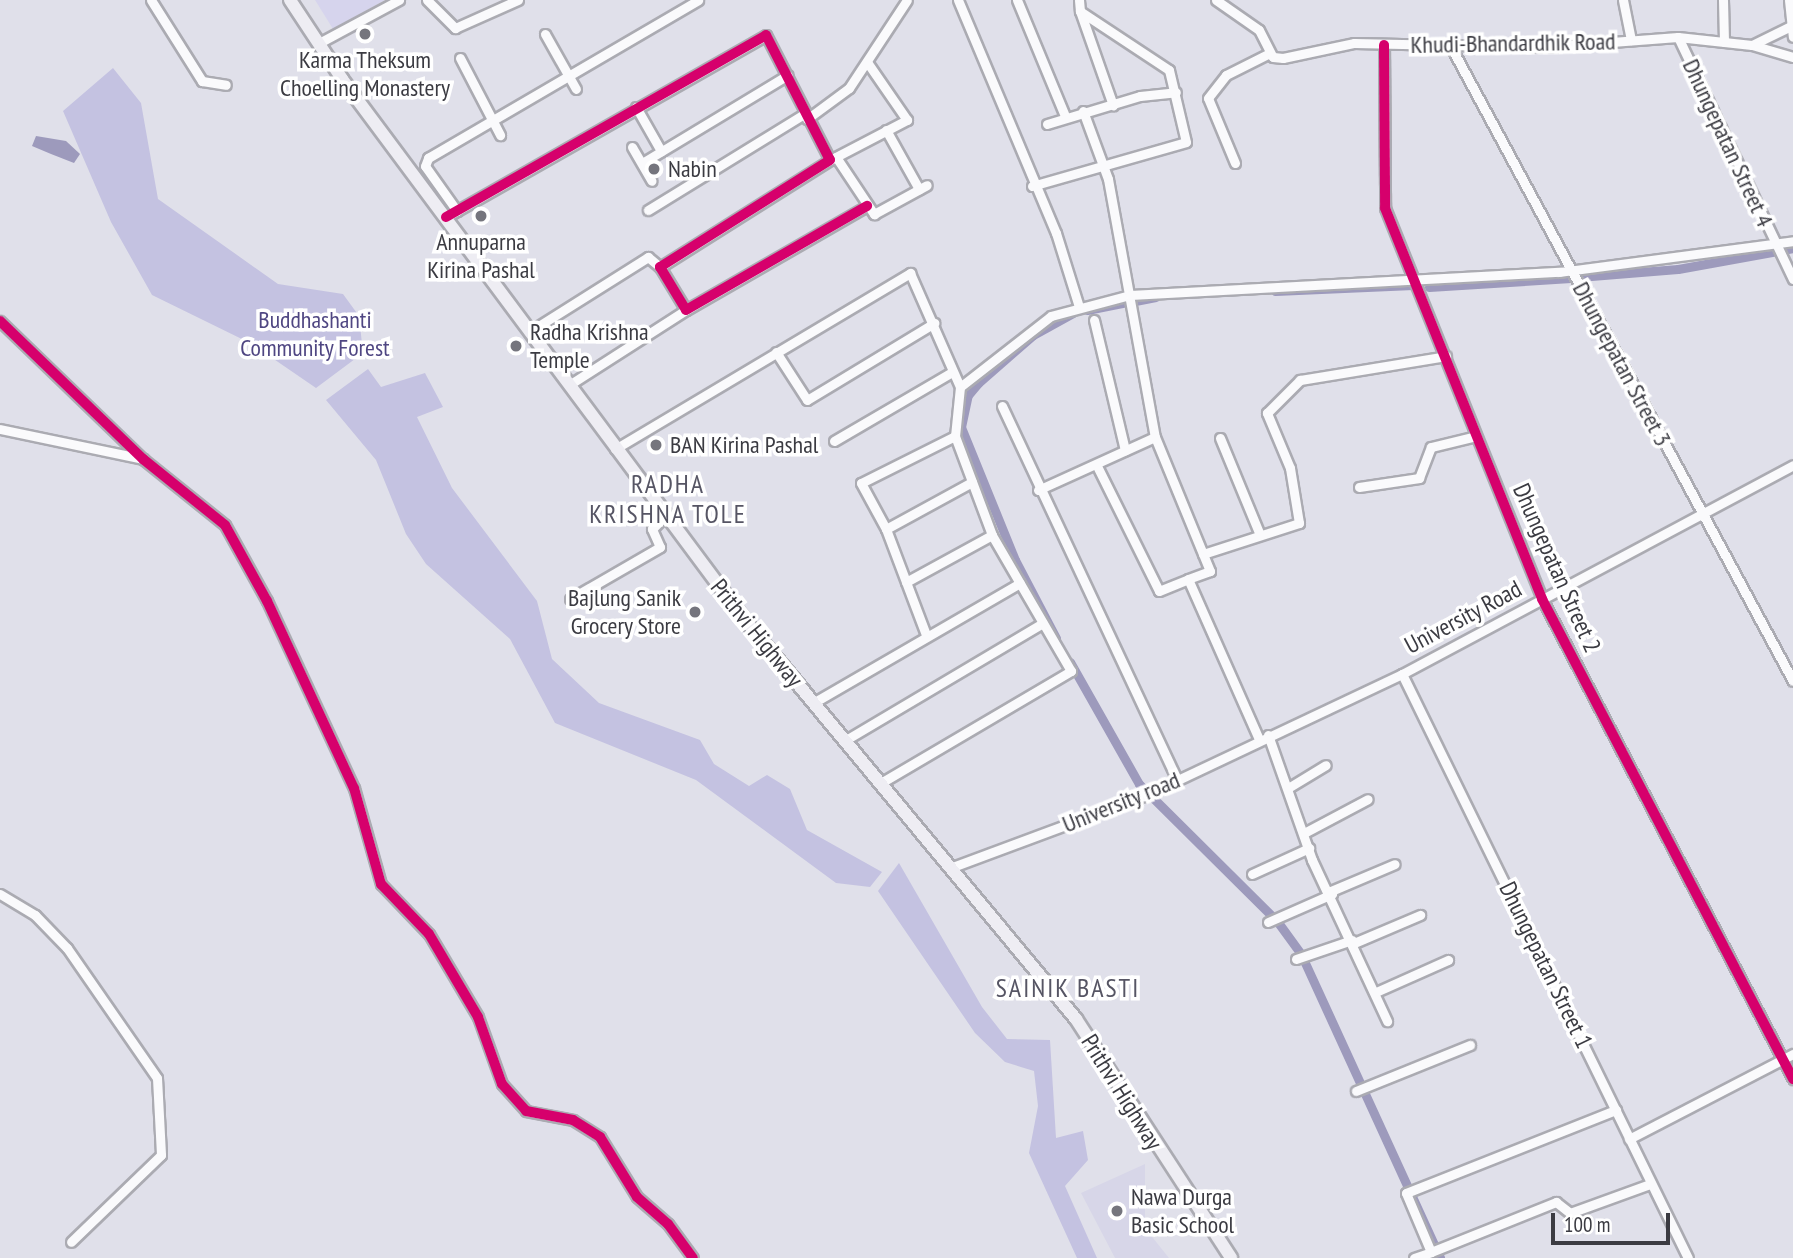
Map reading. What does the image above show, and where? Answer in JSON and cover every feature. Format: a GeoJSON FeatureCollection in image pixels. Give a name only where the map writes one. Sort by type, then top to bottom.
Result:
{"type":"FeatureCollection","features":[{"type":"Feature","properties":{"kind":"highway","name":"Prithvi Highway"},"geometry":{"type":"LineString","coordinates":[[290,0],[319,43],[452,214],[529,332],[615,449],[813,703],[1076,1019],[1231,1258]]}},
{"type":"Feature","properties":{"kind":"street"},"geometry":{"type":"LineString","coordinates":[[151,0],[202,81],[226,85]]}},
{"type":"Feature","properties":{"kind":"street"},"geometry":{"type":"LineString","coordinates":[[319,43],[399,0]]}},
{"type":"Feature","properties":{"kind":"street"},"geometry":{"type":"LineString","coordinates":[[427,0],[455,28],[518,0]]}},
{"type":"Feature","properties":{"kind":"street"},"geometry":{"type":"LineString","coordinates":[[698,0],[568,74],[425,161],[452,214],[763,35],[773,39],[806,116],[833,159],[874,214],[923,187],[886,130]]}},
{"type":"Feature","properties":{"kind":"street"},"geometry":{"type":"LineString","coordinates":[[648,210],[849,88],[907,0]]}},
{"type":"Feature","properties":{"kind":"street"},"geometry":{"type":"LineString","coordinates":[[958,0],[1032,186],[1056,233],[1079,307]]}},
{"type":"Feature","properties":{"kind":"street"},"geometry":{"type":"LineString","coordinates":[[1017,0],[1065,116]]}},
{"type":"Feature","properties":{"kind":"street"},"geometry":{"type":"LineString","coordinates":[[1079,0],[1080,11],[1113,105]]}},
{"type":"Feature","properties":{"kind":"street"},"geometry":{"type":"LineString","coordinates":[[1216,0],[1259,30],[1270,53],[1226,75],[1208,97],[1235,163]]}},
{"type":"Feature","properties":{"kind":"street"},"geometry":{"type":"LineString","coordinates":[[1623,0],[1631,40]]}},
{"type":"Feature","properties":{"kind":"street"},"geometry":{"type":"LineString","coordinates":[[1723,0],[1724,42]]}},
{"type":"Feature","properties":{"kind":"street"},"geometry":{"type":"LineString","coordinates":[[1789,0],[1793,37]]}},
{"type":"Feature","properties":{"kind":"street"},"geometry":{"type":"LineString","coordinates":[[1032,186],[1102,161],[1186,142],[1169,70],[1080,11]]}},
{"type":"Feature","properties":{"kind":"street"},"geometry":{"type":"LineString","coordinates":[[1752,44],[1791,26]]}},
{"type":"Feature","properties":{"kind":"street"},"geometry":{"type":"LineString","coordinates":[[545,34],[576,89]]}},
{"type":"Feature","properties":{"kind":"street","name":"Khudi-Bhandardhik Road"},"geometry":{"type":"LineString","coordinates":[[1270,53],[1283,58],[1354,43],[1451,47],[1678,37],[1752,44],[1793,57]]}},
{"type":"Feature","properties":{"kind":"street","name":"Dhungepatan Street 4"},"geometry":{"type":"LineString","coordinates":[[1678,37],[1793,279]]}},
{"type":"Feature","properties":{"kind":"street","name":"Dhungepatan Street 2"},"geometry":{"type":"LineString","coordinates":[[1384,45],[1385,208],[1542,598],[1793,1079]]}},
{"type":"Feature","properties":{"kind":"street","name":"Dhungepatan Street 3"},"geometry":{"type":"LineString","coordinates":[[1451,47],[1793,681]]}},
{"type":"Feature","properties":{"kind":"street"},"geometry":{"type":"LineString","coordinates":[[460,58],[500,135]]}},
{"type":"Feature","properties":{"kind":"street"},"geometry":{"type":"LineString","coordinates":[[660,267],[833,159],[907,120],[867,62]]}},
{"type":"Feature","properties":{"kind":"street"},"geometry":{"type":"LineString","coordinates":[[642,163],[788,75]]}},
{"type":"Feature","properties":{"kind":"street"},"geometry":{"type":"LineString","coordinates":[[1046,124],[1083,111],[1176,92]]}},
{"type":"Feature","properties":{"kind":"street"},"geometry":{"type":"LineString","coordinates":[[636,107],[661,151]]}},
{"type":"Feature","properties":{"kind":"street"},"geometry":{"type":"LineString","coordinates":[[1083,111],[1102,161],[1155,437],[1210,571],[1159,591],[1098,468]]}},
{"type":"Feature","properties":{"kind":"street"},"geometry":{"type":"LineString","coordinates":[[632,147],[652,181]]}},
{"type":"Feature","properties":{"kind":"street"},"geometry":{"type":"LineString","coordinates":[[569,385],[686,310],[867,206]]}},
{"type":"Feature","properties":{"kind":"street"},"geometry":{"type":"LineString","coordinates":[[960,387],[1019,336],[1079,307],[1126,295],[1573,271],[1778,249],[1793,241]]}},
{"type":"Feature","properties":{"kind":"street"},"geometry":{"type":"LineString","coordinates":[[529,332],[648,257],[660,267],[686,310]]}},
{"type":"Feature","properties":{"kind":"street"},"geometry":{"type":"LineString","coordinates":[[615,449],[911,273],[960,387],[955,436],[992,535],[1071,671],[879,784]]}},
{"type":"Feature","properties":{"kind":"street"},"geometry":{"type":"LineString","coordinates":[[1094,320],[1125,450]]}},
{"type":"Feature","properties":{"kind":"street"},"geometry":{"type":"LineString","coordinates":[[0,321],[143,459],[225,525],[354,788],[381,884],[429,934],[478,1017],[502,1084],[526,1111],[573,1120],[600,1137],[637,1197],[668,1224],[692,1258]]}},
{"type":"Feature","properties":{"kind":"street"},"geometry":{"type":"LineString","coordinates":[[776,352],[807,400],[934,323]]}},
{"type":"Feature","properties":{"kind":"street"},"geometry":{"type":"LineString","coordinates":[[1203,554],[1299,523],[1290,468],[1267,413],[1300,380],[1446,356]]}},
{"type":"Feature","properties":{"kind":"street"},"geometry":{"type":"LineString","coordinates":[[834,441],[953,372]]}},
{"type":"Feature","properties":{"kind":"street"},"geometry":{"type":"LineString","coordinates":[[1002,406],[1038,490],[1177,780]]}},
{"type":"Feature","properties":{"kind":"street"},"geometry":{"type":"LineString","coordinates":[[0,429],[143,459]]}},
{"type":"Feature","properties":{"kind":"street"},"geometry":{"type":"LineString","coordinates":[[926,635],[886,529],[861,483],[955,436]]}},
{"type":"Feature","properties":{"kind":"street"},"geometry":{"type":"LineString","coordinates":[[1359,487],[1419,478],[1431,447],[1476,436]]}},
{"type":"Feature","properties":{"kind":"street"},"geometry":{"type":"LineString","coordinates":[[1038,490],[1098,468],[1125,450],[1155,437]]}},
{"type":"Feature","properties":{"kind":"street"},"geometry":{"type":"LineString","coordinates":[[1220,438],[1260,535]]}},
{"type":"Feature","properties":{"kind":"street","name":"University Road"},"geometry":{"type":"LineString","coordinates":[[1288,726],[1402,674],[1793,464]]}},
{"type":"Feature","properties":{"kind":"street"},"geometry":{"type":"LineString","coordinates":[[886,529],[972,482]]}},
{"type":"Feature","properties":{"kind":"street"},"geometry":{"type":"LineString","coordinates":[[570,599],[660,547],[652,529],[666,515]]}},
{"type":"Feature","properties":{"kind":"street"},"geometry":{"type":"LineString","coordinates":[[906,582],[992,535]]}},
{"type":"Feature","properties":{"kind":"street"},"geometry":{"type":"LineString","coordinates":[[1188,579],[1288,788],[1309,848],[1387,1021]]}},
{"type":"Feature","properties":{"kind":"street"},"geometry":{"type":"LineString","coordinates":[[813,703],[926,635],[1020,583]]}},
{"type":"Feature","properties":{"kind":"street"},"geometry":{"type":"LineString","coordinates":[[844,741],[1043,622]]}},
{"type":"Feature","properties":{"kind":"street","name":"Dhungepatan Street 1"},"geometry":{"type":"LineString","coordinates":[[1402,674],[1688,1258]]}},
{"type":"Feature","properties":{"kind":"street","name":"University road"},"geometry":{"type":"LineString","coordinates":[[950,868],[1177,780],[1288,726]]}},
{"type":"Feature","properties":{"kind":"street"},"geometry":{"type":"LineString","coordinates":[[1288,788],[1326,765]]}},
{"type":"Feature","properties":{"kind":"street"},"geometry":{"type":"LineString","coordinates":[[1304,833],[1368,799]]}},
{"type":"Feature","properties":{"kind":"street"},"geometry":{"type":"LineString","coordinates":[[1252,874],[1309,848]]}},
{"type":"Feature","properties":{"kind":"street"},"geometry":{"type":"LineString","coordinates":[[1268,922],[1395,864]]}},
{"type":"Feature","properties":{"kind":"street"},"geometry":{"type":"LineString","coordinates":[[0,894],[46,924],[157,1078],[161,1154],[71,1242]]}},
{"type":"Feature","properties":{"kind":"street"},"geometry":{"type":"LineString","coordinates":[[1296,959],[1353,942],[1420,915]]}},
{"type":"Feature","properties":{"kind":"street"},"geometry":{"type":"LineString","coordinates":[[1376,992],[1448,960]]}},
{"type":"Feature","properties":{"kind":"street"},"geometry":{"type":"LineString","coordinates":[[1356,1091],[1470,1045]]}},
{"type":"Feature","properties":{"kind":"street"},"geometry":{"type":"LineString","coordinates":[[1629,1139],[1793,1054]]}},
{"type":"Feature","properties":{"kind":"street"},"geometry":{"type":"LineString","coordinates":[[1431,1252],[1406,1193],[1616,1110]]}},
{"type":"Feature","properties":{"kind":"street"},"geometry":{"type":"LineString","coordinates":[[1414,1258],[1556,1202],[1570,1213],[1650,1184]]}},
{"type":"Feature","properties":{"kind":"shaded area"},"geometry":{"type":"Polygon","coordinates":[[[315,0],[385,0],[333,29],[315,0]]]}},
{"type":"Feature","properties":{"kind":"shaded area"},"geometry":{"type":"Polygon","coordinates":[[[36,136],[66,141],[80,154],[74,163],[51,154],[32,146],[36,136]]]}},
{"type":"Feature","properties":{"kind":"shaded area","name":"Nawa Durga Basic School"},"geometry":{"type":"Polygon","coordinates":[[[1145,1164],[1145,1228],[1169,1258],[1115,1258],[1081,1193],[1145,1164]]]}},
{"type":"Feature","properties":{"kind":"green space","name":"Buddhashanti Community Forest"},"geometry":{"type":"Polygon","coordinates":[[[113,68],[141,103],[158,199],[278,284],[343,294],[359,316],[363,353],[316,388],[252,344],[152,295],[111,222],[63,111],[113,68]]]}},
{"type":"Feature","properties":{"kind":"green space"},"geometry":{"type":"Polygon","coordinates":[[[368,369],[381,387],[425,373],[443,407],[417,417],[452,488],[537,601],[552,659],[599,703],[700,740],[714,764],[749,786],[767,775],[790,789],[807,830],[882,872],[870,887],[836,883],[696,780],[555,723],[510,639],[426,564],[406,534],[376,460],[326,400],[368,369]]]}},
{"type":"Feature","properties":{"kind":"green space"},"geometry":{"type":"Polygon","coordinates":[[[899,863],[982,1007],[1007,1039],[1050,1040],[1056,1138],[1083,1131],[1088,1160],[1065,1186],[1097,1258],[1077,1258],[1029,1153],[1038,1106],[1034,1071],[1005,1062],[975,1033],[878,891],[899,863]]]}},
{"type":"Feature","properties":{"kind":"waterway"},"geometry":{"type":"LineString","coordinates":[[1579,277],[1678,269],[1793,248]]}},
{"type":"Feature","properties":{"kind":"waterway"},"geometry":{"type":"LineString","coordinates":[[1429,287],[1571,278]]}},
{"type":"Feature","properties":{"kind":"waterway"},"geometry":{"type":"LineString","coordinates":[[1275,291],[1413,285]]}},
{"type":"Feature","properties":{"kind":"waterway"},"geometry":{"type":"LineString","coordinates":[[1130,302],[1156,297]]}},
{"type":"Feature","properties":{"kind":"waterway"},"geometry":{"type":"LineString","coordinates":[[1087,310],[1123,303]]}},
{"type":"Feature","properties":{"kind":"waterway"},"geometry":{"type":"LineString","coordinates":[[1056,638],[1015,560],[961,427],[968,395],[978,383],[1033,335],[1073,313]]}},
{"type":"Feature","properties":{"kind":"waterway"},"geometry":{"type":"LineString","coordinates":[[1070,662],[1139,784],[1277,921],[1301,954],[1440,1258]]}},
{"type":"Feature","properties":{"kind":"cycle path"},"geometry":{"type":"LineString","coordinates":[[446,217],[766,35],[830,160],[660,267],[686,310],[867,206]]}},
{"type":"Feature","properties":{"kind":"cycle path"},"geometry":{"type":"LineString","coordinates":[[1384,45],[1385,208],[1542,599],[1793,1079]]}},
{"type":"Feature","properties":{"kind":"cycle path"},"geometry":{"type":"LineString","coordinates":[[0,321],[143,459],[225,525],[267,601],[354,788],[381,884],[429,934],[478,1017],[502,1084],[526,1111],[573,1120],[600,1137],[637,1197],[668,1224],[693,1258]]}},
{"type":"Feature","properties":{"kind":"place","name":"Karma Theksum Choelling Monastery"},"geometry":{"type":"Point","coordinates":[365,34]}},
{"type":"Feature","properties":{"kind":"place","name":"Nabin"},"geometry":{"type":"Point","coordinates":[654,169]}},
{"type":"Feature","properties":{"kind":"place","name":"Annuparna Kirina Pashal"},"geometry":{"type":"Point","coordinates":[481,216]}},
{"type":"Feature","properties":{"kind":"place","name":"Radha Krishna Temple"},"geometry":{"type":"Point","coordinates":[516,346]}},
{"type":"Feature","properties":{"kind":"place","name":"BAN Kirina Pashal"},"geometry":{"type":"Point","coordinates":[656,445]}},
{"type":"Feature","properties":{"kind":"place","name":"Bajlung Sanik Grocery Store"},"geometry":{"type":"Point","coordinates":[695,612]}},
{"type":"Feature","properties":{"kind":"place","name":"Nawa Durga Basic School"},"geometry":{"type":"Point","coordinates":[1117,1211]}},
{"type":"Feature","properties":{"kind":"district","name":"RADHA KRISHNA TOLE"},"geometry":{"type":"Point","coordinates":[668,499]}},
{"type":"Feature","properties":{"kind":"district","name":"SAINIK BASTI"},"geometry":{"type":"Point","coordinates":[1068,988]}}]}
